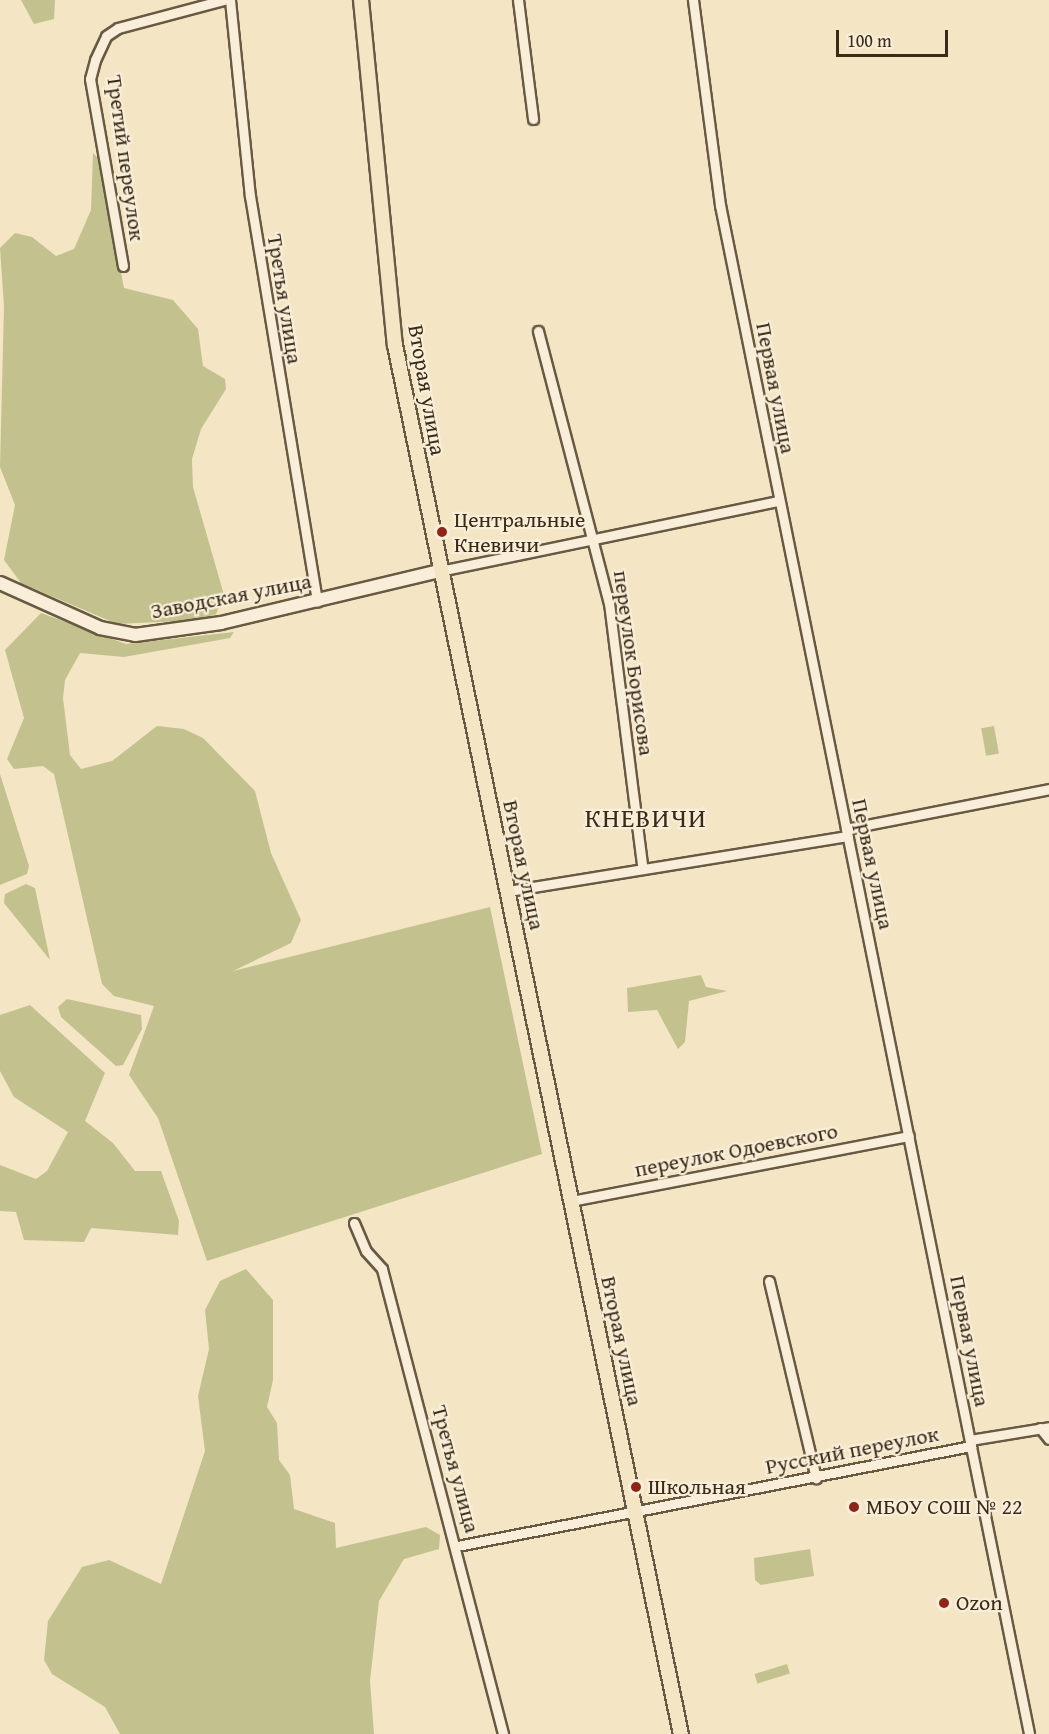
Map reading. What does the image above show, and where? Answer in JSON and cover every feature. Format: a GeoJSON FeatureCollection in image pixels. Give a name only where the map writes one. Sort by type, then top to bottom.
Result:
{"type":"FeatureCollection","features":[{"type":"Feature","properties":{"kind":"main road","name":"Вторая улица"},"geometry":{"type":"LineString","coordinates":[[361,0],[396,345],[440,571],[681,1734]]}},
{"type":"Feature","properties":{"kind":"street","name":"Третий переулок"},"geometry":{"type":"LineString","coordinates":[[123,266],[90,79],[95,60],[106,36],[118,28],[223,0]]}},
{"type":"Feature","properties":{"kind":"street","name":"Третья улица"},"geometry":{"type":"LineString","coordinates":[[230,0],[250,196],[317,601]]}},
{"type":"Feature","properties":{"kind":"street"},"geometry":{"type":"LineString","coordinates":[[518,0],[533,119]]}},
{"type":"Feature","properties":{"kind":"street","name":"Первая улица"},"geometry":{"type":"LineString","coordinates":[[693,0],[720,205],[1029,1734]]}},
{"type":"Feature","properties":{"kind":"street","name":"переулок Борисова"},"geometry":{"type":"LineString","coordinates":[[538,330],[609,603],[642,865]]}},
{"type":"Feature","properties":{"kind":"street"},"geometry":{"type":"LineString","coordinates":[[440,571],[592,544],[779,501]]}},
{"type":"Feature","properties":{"kind":"street","name":"Заводская улица"},"geometry":{"type":"LineString","coordinates":[[0,583],[90,624],[135,635],[221,623],[440,571]]}},
{"type":"Feature","properties":{"kind":"street"},"geometry":{"type":"LineString","coordinates":[[508,891],[642,865],[735,857],[1049,789]]}},
{"type":"Feature","properties":{"kind":"street","name":"переулок Одоевского"},"geometry":{"type":"LineString","coordinates":[[571,1201],[909,1136]]}},
{"type":"Feature","properties":{"kind":"street","name":"Третья улица"},"geometry":{"type":"LineString","coordinates":[[354,1222],[366,1251],[382,1269],[457,1546],[503,1734]]}},
{"type":"Feature","properties":{"kind":"street"},"geometry":{"type":"LineString","coordinates":[[769,1281],[816,1478]]}},
{"type":"Feature","properties":{"kind":"street"},"geometry":{"type":"LineString","coordinates":[[1044,1428],[1049,1439]]}},
{"type":"Feature","properties":{"kind":"street","name":"Русский переулок"},"geometry":{"type":"LineString","coordinates":[[457,1546],[816,1478],[1044,1428]]}},
{"type":"Feature","properties":{"kind":"shaded area"},"geometry":{"type":"Polygon","coordinates":[[[21,0],[55,0],[54,19],[34,24],[21,0]]]}},
{"type":"Feature","properties":{"kind":"shaded area"},"geometry":{"type":"Polygon","coordinates":[[[93,153],[99,159],[124,288],[173,300],[198,329],[203,366],[225,379],[226,389],[201,429],[192,459],[193,487],[224,595],[216,614],[200,620],[117,624],[21,583],[4,560],[15,505],[0,467],[4,306],[0,248],[15,233],[32,237],[56,256],[74,249],[91,210],[93,153]]]}},
{"type":"Feature","properties":{"kind":"shaded area"},"geometry":{"type":"Polygon","coordinates":[[[41,613],[126,644],[234,632],[230,638],[124,657],[80,653],[65,680],[63,698],[70,755],[81,769],[112,761],[157,726],[184,729],[203,738],[255,791],[271,853],[301,920],[291,943],[233,971],[490,907],[542,1154],[207,1261],[158,1118],[129,1075],[154,1006],[114,996],[102,984],[54,774],[43,766],[14,769],[7,759],[24,718],[5,650],[41,613]]]}},
{"type":"Feature","properties":{"kind":"shaded area"},"geometry":{"type":"Polygon","coordinates":[[[994,726],[999,754],[986,756],[981,728],[994,726]]]}},
{"type":"Feature","properties":{"kind":"shaded area"},"geometry":{"type":"Polygon","coordinates":[[[0,774],[29,866],[27,874],[0,885],[0,774]]]}},
{"type":"Feature","properties":{"kind":"shaded area"},"geometry":{"type":"Polygon","coordinates":[[[26,884],[35,888],[50,960],[4,903],[5,894],[26,884]]]}},
{"type":"Feature","properties":{"kind":"shaded area"},"geometry":{"type":"Polygon","coordinates":[[[701,975],[706,987],[727,991],[689,1001],[685,1042],[678,1049],[657,1010],[628,1012],[627,988],[701,975]]]}},
{"type":"Feature","properties":{"kind":"shaded area"},"geometry":{"type":"Polygon","coordinates":[[[67,999],[141,1015],[142,1029],[123,1065],[116,1066],[61,1017],[58,1007],[67,999]]]}},
{"type":"Feature","properties":{"kind":"shaded area"},"geometry":{"type":"Polygon","coordinates":[[[30,1005],[105,1073],[85,1121],[113,1143],[135,1171],[161,1171],[179,1221],[178,1235],[91,1228],[84,1242],[24,1240],[16,1212],[0,1211],[0,1165],[36,1179],[47,1171],[68,1132],[14,1097],[0,1071],[0,1015],[30,1005]]]}},
{"type":"Feature","properties":{"kind":"shaded area"},"geometry":{"type":"Polygon","coordinates":[[[246,1269],[273,1300],[273,1380],[267,1407],[277,1423],[279,1460],[290,1475],[294,1509],[335,1523],[336,1548],[426,1527],[440,1535],[439,1549],[404,1559],[379,1601],[370,1681],[374,1734],[120,1734],[105,1707],[52,1674],[44,1660],[48,1621],[82,1567],[109,1560],[161,1584],[205,1451],[198,1396],[209,1349],[205,1310],[220,1281],[246,1269]]]}},
{"type":"Feature","properties":{"kind":"shaded area"},"geometry":{"type":"Polygon","coordinates":[[[810,1549],[814,1576],[761,1585],[755,1580],[754,1558],[810,1549]]]}},
{"type":"Feature","properties":{"kind":"shaded area"},"geometry":{"type":"Polygon","coordinates":[[[787,1664],[790,1674],[757,1684],[754,1674],[787,1664]]]}},
{"type":"Feature","properties":{"kind":"place","name":"Центральные Кневичи"},"geometry":{"type":"Point","coordinates":[442,532]}},
{"type":"Feature","properties":{"kind":"place","name":"Школьная"},"geometry":{"type":"Point","coordinates":[636,1487]}},
{"type":"Feature","properties":{"kind":"place","name":"МБОУ СОШ № 22"},"geometry":{"type":"Point","coordinates":[854,1507]}},
{"type":"Feature","properties":{"kind":"place","name":"Ozon"},"geometry":{"type":"Point","coordinates":[944,1603]}},
{"type":"Feature","properties":{"kind":"district","name":"КНЕВИЧИ"},"geometry":{"type":"Point","coordinates":[646,818]}}]}
